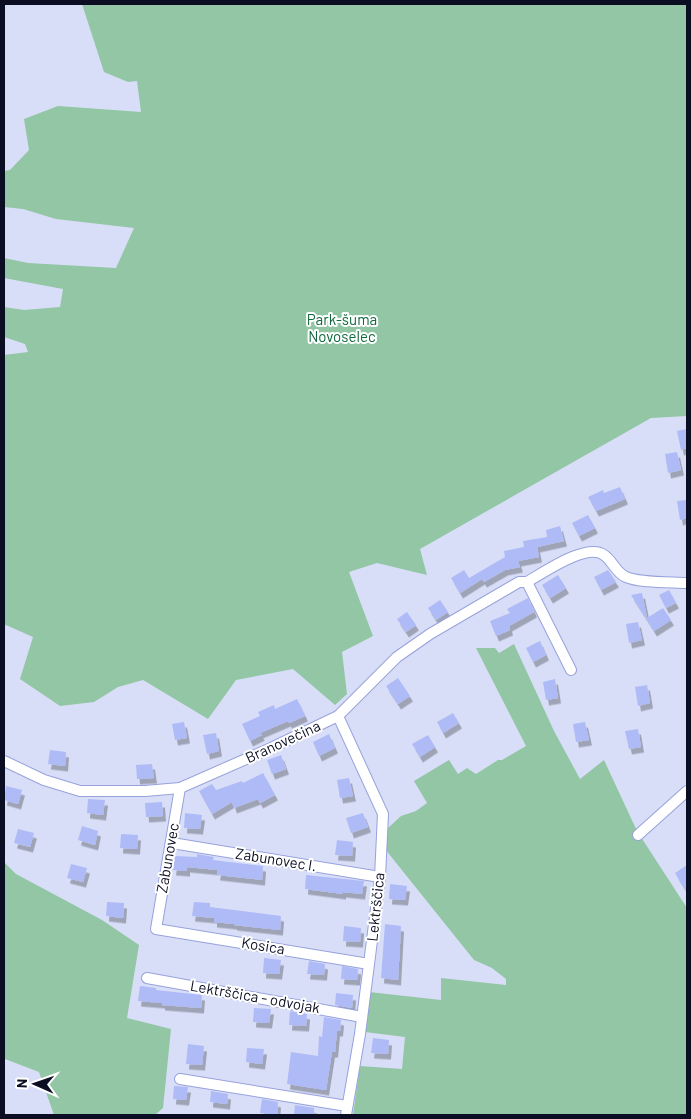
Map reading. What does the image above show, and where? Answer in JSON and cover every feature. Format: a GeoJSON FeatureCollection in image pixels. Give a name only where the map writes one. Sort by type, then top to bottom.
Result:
{"type":"FeatureCollection","features":[{"type":"Feature","properties":{"kind":"street","name":"Branovečina"},"geometry":{"type":"LineString","coordinates":[[4,762],[44,780],[80,791],[145,791],[180,788],[338,716],[397,657],[430,634],[519,582],[527,582],[572,558],[594,552],[603,554],[610,560],[616,570],[624,576],[635,579],[687,583]]}},
{"type":"Feature","properties":{"kind":"street"},"geometry":{"type":"LineString","coordinates":[[527,582],[571,670]]}},
{"type":"Feature","properties":{"kind":"street","name":"Lektrščica"},"geometry":{"type":"LineString","coordinates":[[180,1079],[346,1111],[362,1017],[380,877],[383,814],[338,716]]}},
{"type":"Feature","properties":{"kind":"street","name":"Zabunovec"},"geometry":{"type":"LineString","coordinates":[[156,929],[180,788]]}},
{"type":"Feature","properties":{"kind":"street"},"geometry":{"type":"LineString","coordinates":[[638,835],[687,791]]}},
{"type":"Feature","properties":{"kind":"street","name":"Zabunovec I."},"geometry":{"type":"LineString","coordinates":[[172,843],[380,877]]}},
{"type":"Feature","properties":{"kind":"street","name":"Kosica"},"geometry":{"type":"LineString","coordinates":[[156,929],[369,964]]}},
{"type":"Feature","properties":{"kind":"street","name":"Lektrščica - odvojak"},"geometry":{"type":"LineString","coordinates":[[147,978],[362,1017]]}},
{"type":"Feature","properties":{"kind":"green space","name":"Park-šuma Novoselec"},"geometry":{"type":"Polygon","coordinates":[[[82,4],[687,4],[687,416],[651,418],[420,549],[427,575],[377,563],[349,572],[373,636],[342,652],[347,694],[335,705],[293,669],[236,680],[208,719],[143,680],[118,687],[94,702],[60,706],[20,679],[33,637],[6,625],[4,626],[4,355],[28,352],[25,344],[4,337],[4,307],[24,310],[60,307],[63,289],[4,278],[4,258],[28,263],[116,268],[134,228],[56,219],[23,209],[4,207],[4,171],[10,170],[29,150],[24,119],[58,106],[141,112],[137,81],[128,82],[104,72],[82,4]]]}},
{"type":"Feature","properties":{"kind":"green space"},"geometry":{"type":"Polygon","coordinates":[[[514,644],[554,731],[580,779],[604,760],[637,831],[687,908],[687,1115],[353,1115],[360,1066],[402,1069],[405,1037],[365,1032],[369,992],[441,1000],[441,978],[506,985],[506,979],[492,968],[474,960],[385,849],[387,829],[401,816],[416,811],[427,803],[414,781],[449,760],[458,774],[467,768],[476,774],[526,746],[476,648],[495,648],[499,653],[514,644]]]}},
{"type":"Feature","properties":{"kind":"green space"},"geometry":{"type":"Polygon","coordinates":[[[4,862],[16,874],[102,920],[139,945],[127,1018],[171,1029],[163,1108],[155,1115],[54,1115],[39,1072],[5,1059],[4,862]]]}},
{"type":"Feature","properties":{"kind":"building"},"geometry":{"type":"Polygon","coordinates":[[[687,429],[687,448],[681,450],[677,431],[687,429]]]}},
{"type":"Feature","properties":{"kind":"building"},"geometry":{"type":"Polygon","coordinates":[[[677,452],[681,470],[668,473],[665,454],[677,452]]]}},
{"type":"Feature","properties":{"kind":"building"},"geometry":{"type":"Polygon","coordinates":[[[620,487],[625,499],[596,511],[588,497],[603,490],[604,493],[620,487]]]}},
{"type":"Feature","properties":{"kind":"building"},"geometry":{"type":"Polygon","coordinates":[[[687,500],[687,518],[680,520],[677,501],[687,500]]]}},
{"type":"Feature","properties":{"kind":"building"},"geometry":{"type":"Polygon","coordinates":[[[588,515],[595,528],[579,536],[572,523],[588,515]]]}},
{"type":"Feature","properties":{"kind":"building"},"geometry":{"type":"Polygon","coordinates":[[[560,526],[564,541],[537,547],[539,557],[518,561],[520,567],[505,570],[484,582],[482,579],[460,593],[451,578],[464,570],[469,578],[505,557],[504,551],[524,547],[523,541],[547,537],[546,530],[560,526]]]}},
{"type":"Feature","properties":{"kind":"building"},"geometry":{"type":"Polygon","coordinates":[[[608,570],[616,582],[601,590],[594,577],[608,570]]]}},
{"type":"Feature","properties":{"kind":"building"},"geometry":{"type":"Polygon","coordinates":[[[558,575],[566,588],[550,598],[542,585],[558,575]]]}},
{"type":"Feature","properties":{"kind":"building"},"geometry":{"type":"Polygon","coordinates":[[[669,590],[676,603],[666,608],[659,595],[669,590]]]}},
{"type":"Feature","properties":{"kind":"building"},"geometry":{"type":"Polygon","coordinates":[[[642,593],[647,618],[663,608],[671,620],[654,631],[631,595],[642,593]]]}},
{"type":"Feature","properties":{"kind":"building"},"geometry":{"type":"Polygon","coordinates":[[[528,598],[534,612],[509,626],[510,630],[496,636],[490,621],[510,613],[507,609],[528,598]]]}},
{"type":"Feature","properties":{"kind":"building"},"geometry":{"type":"Polygon","coordinates":[[[440,600],[448,612],[436,620],[428,608],[440,600]]]}},
{"type":"Feature","properties":{"kind":"building"},"geometry":{"type":"Polygon","coordinates":[[[407,612],[416,625],[406,632],[397,619],[407,612]]]}},
{"type":"Feature","properties":{"kind":"building"},"geometry":{"type":"Polygon","coordinates":[[[638,622],[642,640],[629,643],[626,624],[638,622]]]}},
{"type":"Feature","properties":{"kind":"building"},"geometry":{"type":"Polygon","coordinates":[[[540,641],[546,655],[533,662],[526,648],[540,641]]]}},
{"type":"Feature","properties":{"kind":"building"},"geometry":{"type":"Polygon","coordinates":[[[398,678],[410,696],[398,704],[386,686],[398,678]]]}},
{"type":"Feature","properties":{"kind":"building"},"geometry":{"type":"Polygon","coordinates":[[[555,679],[558,698],[546,700],[543,682],[555,679]]]}},
{"type":"Feature","properties":{"kind":"building"},"geometry":{"type":"Polygon","coordinates":[[[647,685],[650,703],[638,706],[635,687],[647,685]]]}},
{"type":"Feature","properties":{"kind":"building"},"geometry":{"type":"Polygon","coordinates":[[[297,699],[305,716],[260,733],[262,735],[250,741],[242,724],[260,716],[258,712],[274,705],[275,709],[297,699]]]}},
{"type":"Feature","properties":{"kind":"building"},"geometry":{"type":"Polygon","coordinates":[[[453,713],[459,723],[443,733],[437,722],[453,713]]]}},
{"type":"Feature","properties":{"kind":"building"},"geometry":{"type":"Polygon","coordinates":[[[184,722],[187,738],[175,740],[172,724],[184,722]]]}},
{"type":"Feature","properties":{"kind":"building"},"geometry":{"type":"Polygon","coordinates":[[[585,722],[589,740],[576,742],[573,724],[585,722]]]}},
{"type":"Feature","properties":{"kind":"building"},"geometry":{"type":"Polygon","coordinates":[[[638,729],[641,747],[629,749],[625,731],[638,729]]]}},
{"type":"Feature","properties":{"kind":"building"},"geometry":{"type":"Polygon","coordinates":[[[216,733],[219,751],[207,754],[203,735],[216,733]]]}},
{"type":"Feature","properties":{"kind":"building"},"geometry":{"type":"Polygon","coordinates":[[[329,734],[335,748],[319,756],[313,742],[329,734]]]}},
{"type":"Feature","properties":{"kind":"building"},"geometry":{"type":"Polygon","coordinates":[[[428,735],[435,747],[420,757],[412,744],[428,735]]]}},
{"type":"Feature","properties":{"kind":"building"},"geometry":{"type":"Polygon","coordinates":[[[50,750],[66,752],[65,766],[48,764],[50,750]]]}},
{"type":"Feature","properties":{"kind":"building"},"geometry":{"type":"Polygon","coordinates":[[[281,755],[286,769],[272,774],[267,760],[281,755]]]}},
{"type":"Feature","properties":{"kind":"building"},"geometry":{"type":"Polygon","coordinates":[[[152,764],[154,778],[137,779],[136,765],[152,764]]]}},
{"type":"Feature","properties":{"kind":"building"},"geometry":{"type":"Polygon","coordinates":[[[263,773],[275,795],[260,803],[258,799],[234,808],[232,802],[212,814],[199,791],[212,784],[216,790],[242,781],[243,783],[263,773]]]}},
{"type":"Feature","properties":{"kind":"building"},"geometry":{"type":"Polygon","coordinates":[[[349,778],[353,796],[340,798],[337,780],[349,778]]]}},
{"type":"Feature","properties":{"kind":"building"},"geometry":{"type":"Polygon","coordinates":[[[6,786],[22,790],[18,804],[4,800],[6,786]]]}},
{"type":"Feature","properties":{"kind":"building"},"geometry":{"type":"Polygon","coordinates":[[[88,799],[105,800],[103,815],[87,813],[88,799]]]}},
{"type":"Feature","properties":{"kind":"building"},"geometry":{"type":"Polygon","coordinates":[[[162,802],[163,816],[146,817],[145,803],[162,802]]]}},
{"type":"Feature","properties":{"kind":"building"},"geometry":{"type":"Polygon","coordinates":[[[185,813],[202,815],[200,829],[184,828],[185,813]]]}},
{"type":"Feature","properties":{"kind":"building"},"geometry":{"type":"Polygon","coordinates":[[[363,813],[368,827],[351,833],[346,818],[363,813]]]}},
{"type":"Feature","properties":{"kind":"building"},"geometry":{"type":"Polygon","coordinates":[[[82,826],[98,831],[95,845],[78,840],[82,826]]]}},
{"type":"Feature","properties":{"kind":"building"},"geometry":{"type":"Polygon","coordinates":[[[18,829],[34,833],[30,847],[14,843],[18,829]]]}},
{"type":"Feature","properties":{"kind":"building"},"geometry":{"type":"Polygon","coordinates":[[[121,834],[138,835],[137,849],[120,848],[121,834]]]}},
{"type":"Feature","properties":{"kind":"building"},"geometry":{"type":"Polygon","coordinates":[[[337,840],[353,842],[352,856],[335,855],[337,840]]]}},
{"type":"Feature","properties":{"kind":"building"},"geometry":{"type":"Polygon","coordinates":[[[197,854],[214,857],[213,860],[263,866],[262,880],[217,875],[218,870],[187,867],[187,871],[173,870],[175,856],[197,857],[197,854]]]}},
{"type":"Feature","properties":{"kind":"building"},"geometry":{"type":"Polygon","coordinates":[[[71,864],[87,868],[83,882],[67,878],[71,864]]]}},
{"type":"Feature","properties":{"kind":"building"},"geometry":{"type":"Polygon","coordinates":[[[687,865],[687,893],[675,873],[687,865]]]}},
{"type":"Feature","properties":{"kind":"building"},"geometry":{"type":"Polygon","coordinates":[[[306,875],[364,881],[362,894],[343,892],[343,894],[305,889],[306,875]]]}},
{"type":"Feature","properties":{"kind":"building"},"geometry":{"type":"Polygon","coordinates":[[[390,884],[407,886],[405,900],[389,899],[390,884]]]}},
{"type":"Feature","properties":{"kind":"building"},"geometry":{"type":"Polygon","coordinates":[[[107,902],[124,903],[123,918],[106,916],[107,902]]]}},
{"type":"Feature","properties":{"kind":"building"},"geometry":{"type":"Polygon","coordinates":[[[194,902],[210,903],[210,907],[281,916],[280,930],[214,922],[214,918],[192,916],[194,902]]]}},
{"type":"Feature","properties":{"kind":"building"},"geometry":{"type":"Polygon","coordinates":[[[385,924],[401,926],[398,980],[381,978],[385,924]]]}},
{"type":"Feature","properties":{"kind":"building"},"geometry":{"type":"Polygon","coordinates":[[[344,926],[361,928],[360,942],[343,941],[344,926]]]}},
{"type":"Feature","properties":{"kind":"building"},"geometry":{"type":"Polygon","coordinates":[[[264,958],[281,960],[279,974],[263,973],[264,958]]]}},
{"type":"Feature","properties":{"kind":"building"},"geometry":{"type":"Polygon","coordinates":[[[309,961],[325,964],[324,975],[307,974],[309,961]]]}},
{"type":"Feature","properties":{"kind":"building"},"geometry":{"type":"Polygon","coordinates":[[[342,966],[358,969],[357,980],[341,979],[342,966]]]}},
{"type":"Feature","properties":{"kind":"building"},"geometry":{"type":"Polygon","coordinates":[[[140,986],[156,988],[156,990],[202,995],[201,1008],[138,1001],[140,986]]]}},
{"type":"Feature","properties":{"kind":"building"},"geometry":{"type":"Polygon","coordinates":[[[336,993],[353,995],[352,1008],[335,1005],[336,993]]]}},
{"type":"Feature","properties":{"kind":"building"},"geometry":{"type":"Polygon","coordinates":[[[254,1008],[271,1009],[269,1023],[253,1022],[254,1008]]]}},
{"type":"Feature","properties":{"kind":"building"},"geometry":{"type":"Polygon","coordinates":[[[290,1011],[307,1014],[306,1026],[289,1025],[290,1011]]]}},
{"type":"Feature","properties":{"kind":"building"},"geometry":{"type":"Polygon","coordinates":[[[324,1017],[341,1020],[340,1031],[337,1031],[335,1052],[332,1052],[326,1090],[287,1084],[291,1052],[318,1056],[319,1036],[322,1037],[324,1017]]]}},
{"type":"Feature","properties":{"kind":"building"},"geometry":{"type":"Polygon","coordinates":[[[373,1038],[389,1040],[388,1054],[371,1053],[373,1038]]]}},
{"type":"Feature","properties":{"kind":"building"},"geometry":{"type":"Polygon","coordinates":[[[188,1044],[204,1046],[202,1065],[186,1064],[188,1044]]]}},
{"type":"Feature","properties":{"kind":"building"},"geometry":{"type":"Polygon","coordinates":[[[247,1048],[264,1049],[262,1064],[246,1062],[247,1048]]]}},
{"type":"Feature","properties":{"kind":"building"},"geometry":{"type":"Polygon","coordinates":[[[174,1086],[188,1087],[186,1100],[173,1099],[174,1086]]]}},
{"type":"Feature","properties":{"kind":"building"},"geometry":{"type":"Polygon","coordinates":[[[211,1091],[228,1094],[227,1104],[210,1102],[211,1091]]]}},
{"type":"Feature","properties":{"kind":"building"},"geometry":{"type":"Polygon","coordinates":[[[262,1099],[278,1102],[277,1115],[260,1113],[262,1099]]]}},
{"type":"Feature","properties":{"kind":"building"},"geometry":{"type":"Polygon","coordinates":[[[295,1105],[314,1108],[314,1115],[294,1115],[295,1105]]]}}]}
